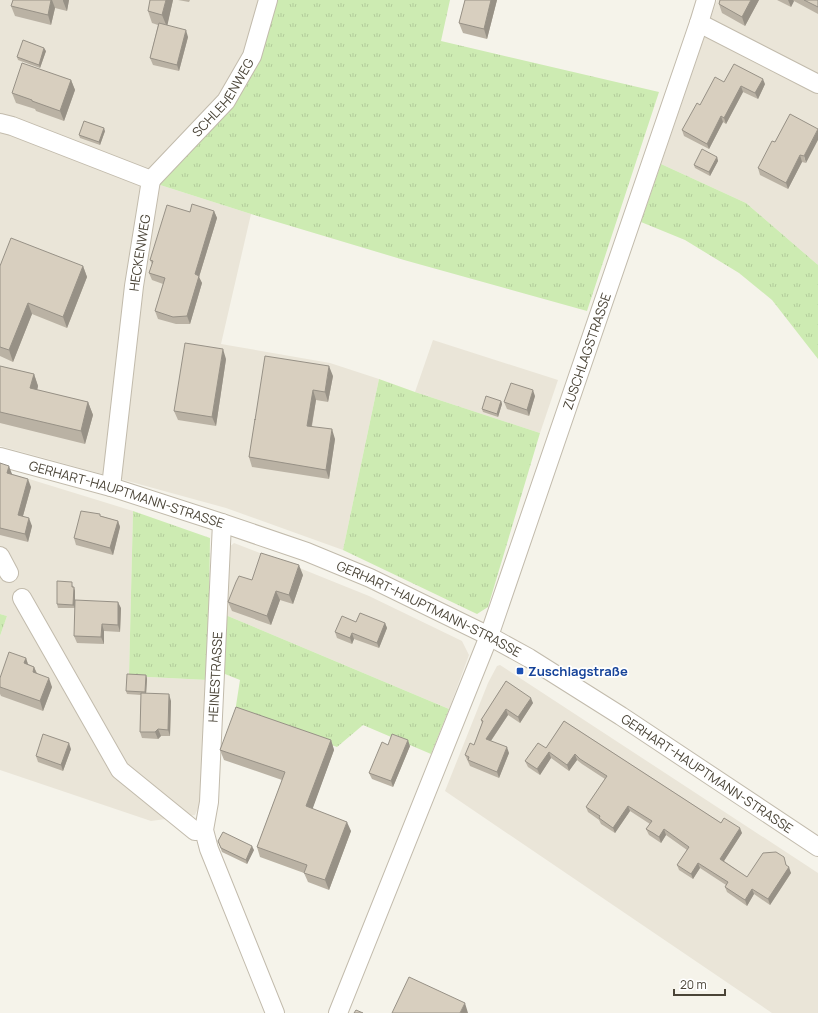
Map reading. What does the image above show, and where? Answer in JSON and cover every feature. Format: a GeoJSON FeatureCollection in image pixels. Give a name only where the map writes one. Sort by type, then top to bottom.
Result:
{"type":"FeatureCollection","features":[{"type":"Feature","properties":{"kind":"street","name":"SCHLEHENWEG"},"geometry":{"type":"LineString","coordinates":[[151,180],[226,101],[252,56],[268,0]]}},
{"type":"Feature","properties":{"kind":"street","name":"ZUSCHLAGSTRASSE"},"geometry":{"type":"LineString","coordinates":[[338,1013],[489,636],[706,0]]}},
{"type":"Feature","properties":{"kind":"street"},"geometry":{"type":"LineString","coordinates":[[699,23],[818,84]]}},
{"type":"Feature","properties":{"kind":"street"},"geometry":{"type":"LineString","coordinates":[[0,123],[12,126],[151,180]]}},
{"type":"Feature","properties":{"kind":"street","name":"HECKENWEG"},"geometry":{"type":"LineString","coordinates":[[111,487],[134,286],[151,180]]}},
{"type":"Feature","properties":{"kind":"street","name":"GERHART-HAUPTMANN-STRASSE"},"geometry":{"type":"LineString","coordinates":[[0,457],[111,487],[222,523],[307,552],[370,578],[489,636],[529,658],[621,716],[818,846]]}},
{"type":"Feature","properties":{"kind":"street","name":"HEINESTRASSE"},"geometry":{"type":"LineString","coordinates":[[222,523],[209,802],[204,830],[209,849],[275,1013]]}},
{"type":"Feature","properties":{"kind":"street"},"geometry":{"type":"LineString","coordinates":[[0,556],[9,573]]}},
{"type":"Feature","properties":{"kind":"street"},"geometry":{"type":"LineString","coordinates":[[22,598],[120,770],[195,831],[204,830]]}},
{"type":"Feature","properties":{"kind":"shaded area"},"geometry":{"type":"Polygon","coordinates":[[[0,0],[262,0],[248,54],[157,184],[251,214],[221,344],[330,363],[379,379],[343,550],[226,508],[0,446],[0,0]]]}},
{"type":"Feature","properties":{"kind":"shaded area"},"geometry":{"type":"Polygon","coordinates":[[[717,0],[818,0],[818,265],[746,203],[661,164],[717,0]]]}},
{"type":"Feature","properties":{"kind":"shaded area"},"geometry":{"type":"Polygon","coordinates":[[[433,340],[558,380],[540,433],[415,392],[433,340]]]}},
{"type":"Feature","properties":{"kind":"shaded area"},"geometry":{"type":"Polygon","coordinates":[[[0,470],[133,511],[129,676],[208,680],[203,797],[195,815],[151,821],[0,770],[0,636],[7,616],[0,614],[0,470]]]}},
{"type":"Feature","properties":{"kind":"shaded area"},"geometry":{"type":"Polygon","coordinates":[[[234,543],[369,596],[462,641],[469,655],[449,709],[223,614],[227,549],[234,543]]]}},
{"type":"Feature","properties":{"kind":"shaded area"},"geometry":{"type":"Polygon","coordinates":[[[500,665],[818,873],[818,1013],[772,1013],[445,791],[488,683],[497,666],[500,665]]]}},
{"type":"Feature","properties":{"kind":"green space"},"geometry":{"type":"Polygon","coordinates":[[[273,0],[450,0],[441,41],[659,92],[587,311],[404,260],[157,184],[229,104],[273,0]]]}},
{"type":"Feature","properties":{"kind":"green space"},"geometry":{"type":"Polygon","coordinates":[[[661,164],[746,203],[818,265],[818,359],[772,300],[739,273],[685,240],[641,222],[661,164]]]}},
{"type":"Feature","properties":{"kind":"green space"},"geometry":{"type":"Polygon","coordinates":[[[379,379],[540,433],[488,607],[477,614],[343,550],[379,379]]]}},
{"type":"Feature","properties":{"kind":"green space"},"geometry":{"type":"Polygon","coordinates":[[[133,511],[210,538],[208,680],[129,676],[133,511]]]}},
{"type":"Feature","properties":{"kind":"green space"},"geometry":{"type":"Polygon","coordinates":[[[0,614],[7,616],[0,636],[0,614]]]}},
{"type":"Feature","properties":{"kind":"green space"},"geometry":{"type":"Polygon","coordinates":[[[223,614],[449,709],[431,754],[363,725],[337,747],[235,712],[240,680],[220,672],[223,614]]]}},
{"type":"Feature","properties":{"kind":"building"},"geometry":{"type":"Polygon","coordinates":[[[13,0],[51,0],[48,15],[11,6],[13,0]]]}},
{"type":"Feature","properties":{"kind":"building"},"geometry":{"type":"Polygon","coordinates":[[[150,0],[166,0],[162,15],[148,11],[150,0]]]}},
{"type":"Feature","properties":{"kind":"building"},"geometry":{"type":"Polygon","coordinates":[[[465,0],[491,0],[484,29],[459,23],[465,0]]]}},
{"type":"Feature","properties":{"kind":"building"},"geometry":{"type":"Polygon","coordinates":[[[720,0],[751,0],[742,17],[719,4],[720,0]]]}},
{"type":"Feature","properties":{"kind":"building"},"geometry":{"type":"Polygon","coordinates":[[[804,0],[818,0],[818,7],[804,0]]]}},
{"type":"Feature","properties":{"kind":"building"},"geometry":{"type":"Polygon","coordinates":[[[159,23],[186,30],[177,65],[150,58],[159,23]]]}},
{"type":"Feature","properties":{"kind":"building"},"geometry":{"type":"Polygon","coordinates":[[[23,40],[44,48],[39,65],[17,57],[23,40]]]}},
{"type":"Feature","properties":{"kind":"building"},"geometry":{"type":"Polygon","coordinates":[[[22,63],[71,80],[60,111],[12,93],[22,63]]]}},
{"type":"Feature","properties":{"kind":"building"},"geometry":{"type":"Polygon","coordinates":[[[734,64],[763,79],[755,93],[741,86],[724,118],[721,116],[707,144],[682,130],[697,103],[700,105],[715,77],[724,82],[734,64]]]}},
{"type":"Feature","properties":{"kind":"building"},"geometry":{"type":"Polygon","coordinates":[[[790,114],[818,129],[804,156],[800,155],[786,183],[758,168],[772,141],[775,142],[790,114]]]}},
{"type":"Feature","properties":{"kind":"building"},"geometry":{"type":"Polygon","coordinates":[[[84,121],[104,128],[99,142],[79,135],[84,121]]]}},
{"type":"Feature","properties":{"kind":"building"},"geometry":{"type":"Polygon","coordinates":[[[702,149],[717,157],[709,172],[694,165],[702,149]]]}},
{"type":"Feature","properties":{"kind":"building"},"geometry":{"type":"Polygon","coordinates":[[[192,204],[214,211],[195,274],[199,276],[187,316],[173,317],[155,311],[165,278],[149,273],[153,261],[150,260],[167,205],[190,212],[192,204]]]}},
{"type":"Feature","properties":{"kind":"building"},"geometry":{"type":"Polygon","coordinates":[[[11,238],[83,266],[63,317],[28,303],[9,350],[0,347],[0,266],[11,238]]]}},
{"type":"Feature","properties":{"kind":"building"},"geometry":{"type":"Polygon","coordinates":[[[185,343],[223,349],[212,417],[174,411],[185,343]]]}},
{"type":"Feature","properties":{"kind":"building"},"geometry":{"type":"Polygon","coordinates":[[[265,356],[329,366],[325,392],[313,390],[307,426],[332,429],[326,470],[249,457],[265,356]]]}},
{"type":"Feature","properties":{"kind":"building"},"geometry":{"type":"Polygon","coordinates":[[[0,366],[34,374],[30,388],[88,402],[81,431],[0,412],[0,366]]]}},
{"type":"Feature","properties":{"kind":"building"},"geometry":{"type":"Polygon","coordinates":[[[511,383],[533,390],[527,410],[504,402],[511,383]]]}},
{"type":"Feature","properties":{"kind":"building"},"geometry":{"type":"Polygon","coordinates":[[[486,396],[501,401],[497,414],[482,409],[486,396]]]}},
{"type":"Feature","properties":{"kind":"building"},"geometry":{"type":"Polygon","coordinates":[[[0,463],[9,466],[7,473],[28,479],[18,515],[29,518],[25,534],[0,528],[0,463]]]}},
{"type":"Feature","properties":{"kind":"building"},"geometry":{"type":"Polygon","coordinates":[[[81,511],[100,514],[100,516],[118,521],[110,548],[74,538],[81,511]]]}},
{"type":"Feature","properties":{"kind":"building"},"geometry":{"type":"Polygon","coordinates":[[[261,553],[299,565],[289,595],[276,591],[267,616],[228,602],[239,576],[252,580],[261,553]]]}},
{"type":"Feature","properties":{"kind":"building"},"geometry":{"type":"Polygon","coordinates":[[[57,581],[72,582],[72,587],[74,587],[73,605],[57,604],[57,581]]]}},
{"type":"Feature","properties":{"kind":"building"},"geometry":{"type":"Polygon","coordinates":[[[75,600],[118,602],[118,625],[102,624],[101,637],[74,636],[75,600]]]}},
{"type":"Feature","properties":{"kind":"building"},"geometry":{"type":"Polygon","coordinates":[[[360,613],[385,623],[377,643],[352,633],[350,638],[335,632],[342,616],[356,622],[360,613]]]}},
{"type":"Feature","properties":{"kind":"building"},"geometry":{"type":"Polygon","coordinates":[[[9,652],[26,658],[24,663],[34,667],[33,672],[49,678],[40,701],[0,687],[0,678],[9,652]]]}},
{"type":"Feature","properties":{"kind":"building"},"geometry":{"type":"Polygon","coordinates":[[[127,674],[146,675],[145,692],[126,691],[127,674]]]}},
{"type":"Feature","properties":{"kind":"building"},"geometry":{"type":"Polygon","coordinates":[[[506,681],[531,698],[518,717],[506,709],[486,739],[507,747],[497,772],[468,760],[469,757],[465,755],[470,743],[474,745],[483,721],[481,720],[506,681]]]}},
{"type":"Feature","properties":{"kind":"building"},"geometry":{"type":"Polygon","coordinates":[[[141,693],[169,694],[168,730],[158,729],[155,732],[140,732],[141,693]]]}},
{"type":"Feature","properties":{"kind":"building"},"geometry":{"type":"Polygon","coordinates":[[[236,707],[331,740],[306,806],[347,822],[325,880],[304,873],[307,865],[257,847],[285,772],[220,750],[236,707]]]}},
{"type":"Feature","properties":{"kind":"building"},"geometry":{"type":"Polygon","coordinates":[[[564,721],[721,823],[724,818],[740,828],[720,859],[747,877],[763,853],[776,852],[784,857],[786,865],[789,867],[768,899],[752,889],[745,900],[725,887],[728,882],[698,863],[691,874],[677,865],[689,847],[664,829],[659,837],[646,829],[652,821],[628,806],[613,828],[599,818],[600,816],[586,807],[607,776],[580,759],[575,754],[567,765],[549,752],[537,769],[525,761],[538,743],[546,748],[564,721]]]}},
{"type":"Feature","properties":{"kind":"building"},"geometry":{"type":"Polygon","coordinates":[[[43,734],[69,743],[61,765],[36,756],[43,734]]]}},
{"type":"Feature","properties":{"kind":"building"},"geometry":{"type":"Polygon","coordinates":[[[392,734],[408,740],[391,781],[369,773],[382,742],[388,745],[392,734]]]}},
{"type":"Feature","properties":{"kind":"building"},"geometry":{"type":"Polygon","coordinates":[[[223,832],[252,846],[246,860],[221,848],[218,841],[223,832]]]}},
{"type":"Feature","properties":{"kind":"building"},"geometry":{"type":"Polygon","coordinates":[[[409,977],[465,1003],[460,1013],[392,1013],[409,977]]]}},
{"type":"Feature","properties":{"kind":"building"},"geometry":{"type":"Polygon","coordinates":[[[356,1010],[363,1013],[354,1013],[356,1010]]]}},
{"type":"Feature","properties":{"kind":"place","name":"Zuschlagstraße"},"geometry":{"type":"Point","coordinates":[520,671]}}]}
